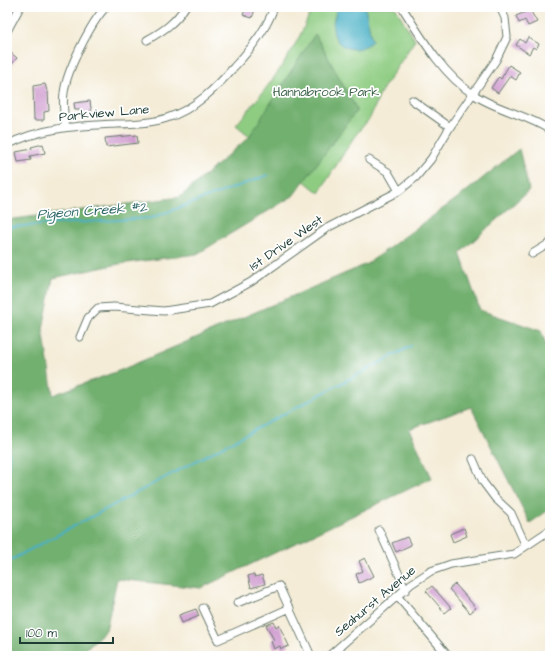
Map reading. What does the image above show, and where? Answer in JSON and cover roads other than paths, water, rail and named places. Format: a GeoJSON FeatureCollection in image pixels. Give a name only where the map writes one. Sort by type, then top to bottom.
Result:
{"type":"FeatureCollection","features":[{"type":"Feature","properties":{"kind":"street"},"geometry":{"type":"LineString","coordinates":[[7,31],[20,7]]}},
{"type":"Feature","properties":{"kind":"street"},"geometry":{"type":"LineString","coordinates":[[65,127],[64,93],[69,73],[94,25],[106,7]]}},
{"type":"Feature","properties":{"kind":"street"},"geometry":{"type":"LineString","coordinates":[[147,40],[164,30],[178,17],[184,7]]}},
{"type":"Feature","properties":{"kind":"street","name":"Parkview Lane"},"geometry":{"type":"LineString","coordinates":[[7,145],[19,138],[65,127],[142,122],[167,118],[192,106],[216,88],[239,62],[270,20],[274,7]]}},
{"type":"Feature","properties":{"kind":"street"},"geometry":{"type":"LineString","coordinates":[[402,7],[439,61],[455,79],[472,94],[497,106],[526,117],[550,130]]}},
{"type":"Feature","properties":{"kind":"street","name":"1st Drive West"},"geometry":{"type":"LineString","coordinates":[[80,336],[88,318],[98,308],[114,307],[164,312],[210,304],[251,282],[327,228],[383,201],[399,191],[416,177],[431,159],[450,127],[496,60],[507,38],[505,18],[500,7]]}},
{"type":"Feature","properties":{"kind":"street"},"geometry":{"type":"LineString","coordinates":[[412,100],[450,127]]}},
{"type":"Feature","properties":{"kind":"street"},"geometry":{"type":"LineString","coordinates":[[369,160],[388,172],[399,191]]}},
{"type":"Feature","properties":{"kind":"street"},"geometry":{"type":"LineString","coordinates":[[532,254],[550,243]]}},
{"type":"Feature","properties":{"kind":"street"},"geometry":{"type":"LineString","coordinates":[[473,459],[484,482],[495,498],[511,513],[526,546]]}},
{"type":"Feature","properties":{"kind":"street"},"geometry":{"type":"LineString","coordinates":[[379,530],[406,590]]}},
{"type":"Feature","properties":{"kind":"street","name":"Seahurst Avenue"},"geometry":{"type":"LineString","coordinates":[[329,656],[421,577],[438,568],[451,564],[514,554],[550,530]]}},
{"type":"Feature","properties":{"kind":"street"},"geometry":{"type":"LineString","coordinates":[[237,603],[279,586],[311,656]]}},
{"type":"Feature","properties":{"kind":"street"},"geometry":{"type":"LineString","coordinates":[[398,597],[448,656]]}},
{"type":"Feature","properties":{"kind":"street"},"geometry":{"type":"LineString","coordinates":[[203,608],[218,640],[290,608]]}},
{"type":"Feature","properties":{"kind":"street"},"geometry":{"type":"LineString","coordinates":[[338,648],[344,656]]}},
{"type":"Feature","properties":{"kind":"water"},"geometry":{"type":"Polygon","coordinates":[[[337,7],[365,7],[372,41],[360,48],[354,49],[343,46],[338,42],[333,29],[337,7]]]}},
{"type":"Feature","properties":{"kind":"waterway","name":"Pigeon Creek #2"},"geometry":{"type":"LineString","coordinates":[[7,227],[151,218],[268,175]]}},
{"type":"Feature","properties":{"kind":"waterway"},"geometry":{"type":"LineString","coordinates":[[7,562],[411,346]]}},
{"type":"Feature","properties":{"kind":"waterway","name":"Pigeon Creek #2"},"geometry":{"type":"LineString","coordinates":[[7,443],[9,456],[7,482]]}},
{"type":"Feature","properties":{"kind":"park label","name":"Hannabrook Park"},"geometry":{"type":"Point","coordinates":[326,92]}}]}
